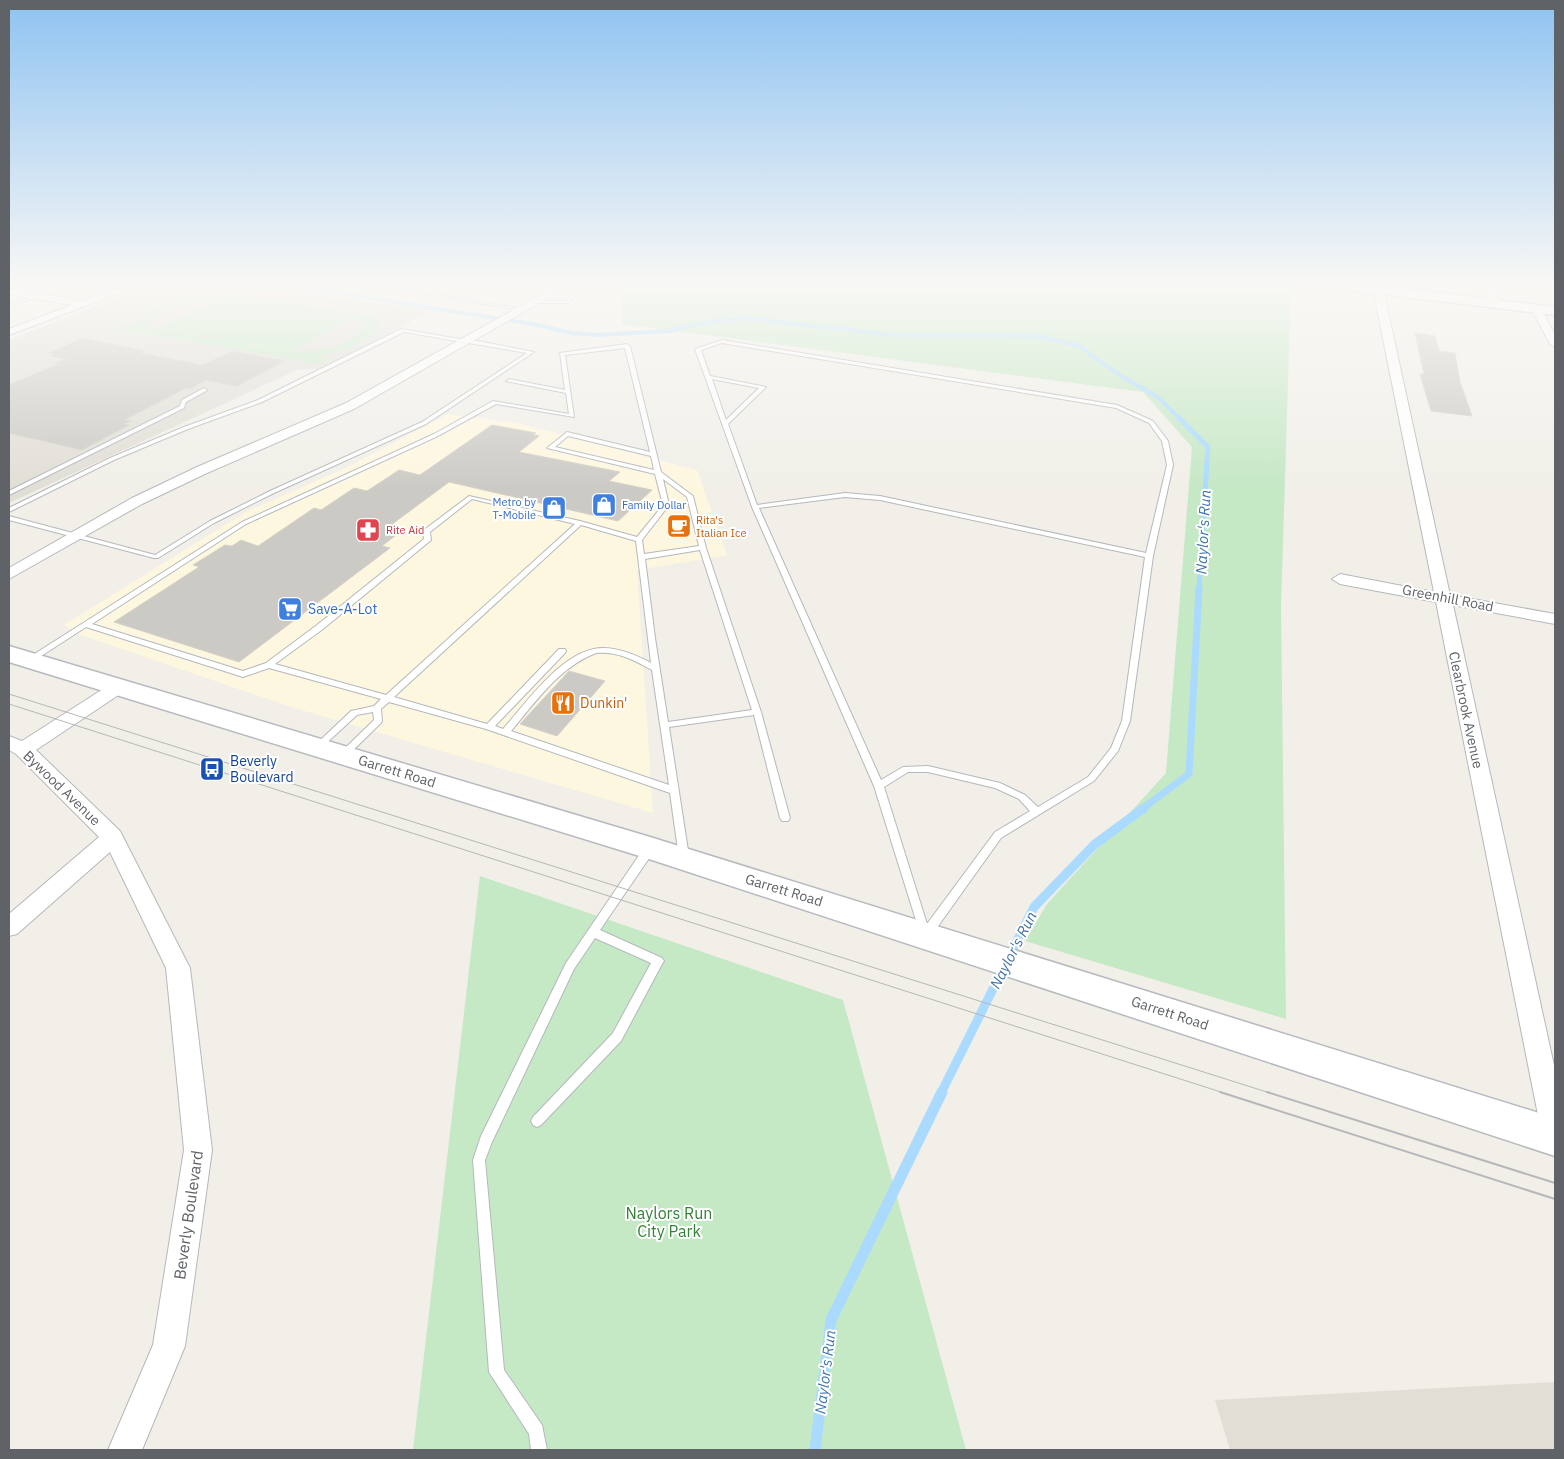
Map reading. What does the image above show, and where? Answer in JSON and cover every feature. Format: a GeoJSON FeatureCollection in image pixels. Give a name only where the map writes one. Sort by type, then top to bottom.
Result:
{"type":"FeatureCollection","features":[{"type":"Feature","properties":{"kind":"main road","name":"Garrett Road"},"geometry":{"type":"LineString","coordinates":[[19,657],[120,686],[650,848],[987,954],[1555,1137]]}},
{"type":"Feature","properties":{"kind":"street"},"geometry":{"type":"LineString","coordinates":[[9,574],[137,500],[350,406],[443,354]]}},
{"type":"Feature","properties":{"kind":"street","name":"Clearbrook Avenue"},"geometry":{"type":"LineString","coordinates":[[1392,354],[1555,1130]]}},
{"type":"Feature","properties":{"kind":"street","name":"Greenhill Road"},"geometry":{"type":"LineString","coordinates":[[1340,579],[1555,618]]}},
{"type":"Feature","properties":{"kind":"street"},"geometry":{"type":"LineString","coordinates":[[16,746],[120,686]]}},
{"type":"Feature","properties":{"kind":"street","name":"Bywood Avenue"},"geometry":{"type":"LineString","coordinates":[[16,746],[113,837]]}},
{"type":"Feature","properties":{"kind":"street"},"geometry":{"type":"LineString","coordinates":[[9,927],[113,837]]}},
{"type":"Feature","properties":{"kind":"street","name":"Beverly Boulevard"},"geometry":{"type":"LineString","coordinates":[[113,837],[178,968],[198,1150],[169,1346],[125,1450]]}},
{"type":"Feature","properties":{"kind":"lane"},"geometry":{"type":"LineString","coordinates":[[9,510],[112,459],[186,428],[260,401],[354,354]]}},
{"type":"Feature","properties":{"kind":"lane"},"geometry":{"type":"LineString","coordinates":[[9,518],[156,557],[212,522],[272,492],[424,423],[528,354]]}},
{"type":"Feature","properties":{"kind":"lane"},"geometry":{"type":"LineString","coordinates":[[562,354],[572,416],[567,434],[550,448],[658,473],[690,496],[703,548],[757,712],[785,818]]}},
{"type":"Feature","properties":{"kind":"lane"},"geometry":{"type":"LineString","coordinates":[[629,354],[666,505],[639,540],[656,669],[685,860]]}},
{"type":"Feature","properties":{"kind":"lane"},"geometry":{"type":"LineString","coordinates":[[700,354],[755,507],[880,786],[926,935]]}},
{"type":"Feature","properties":{"kind":"lane"},"geometry":{"type":"LineString","coordinates":[[800,354],[1117,407],[1151,422],[1165,441],[1170,465],[1148,556],[1126,721],[1115,749],[1091,779],[1037,812],[1015,823],[998,835],[926,935]]}},
{"type":"Feature","properties":{"kind":"lane"},"geometry":{"type":"LineString","coordinates":[[708,377],[763,387],[725,424]]}},
{"type":"Feature","properties":{"kind":"lane"},"geometry":{"type":"LineString","coordinates":[[509,381],[568,392]]}},
{"type":"Feature","properties":{"kind":"lane"},"geometry":{"type":"LineString","coordinates":[[9,493],[182,407],[184,401],[204,390]]}},
{"type":"Feature","properties":{"kind":"lane"},"geometry":{"type":"LineString","coordinates":[[19,657],[86,624],[244,523],[436,435],[494,402],[572,416]]}},
{"type":"Feature","properties":{"kind":"lane"},"geometry":{"type":"LineString","coordinates":[[567,434],[654,454]]}},
{"type":"Feature","properties":{"kind":"lane"},"geometry":{"type":"LineString","coordinates":[[755,507],[845,495],[880,498],[1148,556]]}},
{"type":"Feature","properties":{"kind":"lane"},"geometry":{"type":"LineString","coordinates":[[86,624],[243,674],[269,665],[397,566],[428,540],[426,531],[471,497],[639,540]]}},
{"type":"Feature","properties":{"kind":"lane"},"geometry":{"type":"LineString","coordinates":[[330,751],[354,713],[377,708],[580,524]]}},
{"type":"Feature","properties":{"kind":"lane"},"geometry":{"type":"LineString","coordinates":[[641,556],[703,548]]}},
{"type":"Feature","properties":{"kind":"lane"},"geometry":{"type":"LineString","coordinates":[[489,727],[562,651]]}},
{"type":"Feature","properties":{"kind":"lane"},"geometry":{"type":"LineString","coordinates":[[505,732],[563,670],[595,651],[618,653],[644,661],[656,669]]}},
{"type":"Feature","properties":{"kind":"lane"},"geometry":{"type":"LineString","coordinates":[[269,665],[389,697],[489,727],[675,791]]}},
{"type":"Feature","properties":{"kind":"lane"},"geometry":{"type":"LineString","coordinates":[[330,751],[378,721],[377,708]]}},
{"type":"Feature","properties":{"kind":"lane"},"geometry":{"type":"LineString","coordinates":[[665,725],[757,712]]}},
{"type":"Feature","properties":{"kind":"lane"},"geometry":{"type":"LineString","coordinates":[[880,786],[895,774],[906,769],[928,769],[997,785],[1022,797],[1037,812]]}},
{"type":"Feature","properties":{"kind":"lane"},"geometry":{"type":"LineString","coordinates":[[539,1450],[536,1431],[497,1372],[479,1160],[486,1140],[570,966],[650,848]]}},
{"type":"Feature","properties":{"kind":"lane"},"geometry":{"type":"LineString","coordinates":[[538,1121],[617,1038],[658,961],[593,932]]}},
{"type":"Feature","properties":{"kind":"shaded area"},"geometry":{"type":"Polygon","coordinates":[[[9,354],[350,354],[322,369],[297,370],[9,503],[9,354]]]}},
{"type":"Feature","properties":{"kind":"shaded area"},"geometry":{"type":"Polygon","coordinates":[[[448,414],[517,423],[697,470],[727,555],[637,570],[653,813],[288,706],[81,635],[64,625],[246,512],[350,466],[448,414]]]}},
{"type":"Feature","properties":{"kind":"shaded area"},"geometry":{"type":"Polygon","coordinates":[[[1555,1382],[1555,1450],[1230,1450],[1215,1400],[1555,1382]]]}},
{"type":"Feature","properties":{"kind":"green space"},"geometry":{"type":"Polygon","coordinates":[[[261,354],[326,354],[319,356],[328,358],[318,364],[261,354]]]}},
{"type":"Feature","properties":{"kind":"green space"},"geometry":{"type":"Polygon","coordinates":[[[853,354],[1289,354],[1281,606],[1286,1019],[1025,941],[1047,904],[1166,773],[1192,447],[1143,392],[853,354]]]}},
{"type":"Feature","properties":{"kind":"green space","name":"Naylors Run City Park"},"geometry":{"type":"Polygon","coordinates":[[[480,876],[843,1000],[966,1450],[413,1450],[480,876]]]}},
{"type":"Feature","properties":{"kind":"building"},"geometry":{"type":"Polygon","coordinates":[[[54,354],[146,354],[203,365],[226,354],[248,354],[285,361],[237,386],[206,380],[189,389],[186,388],[124,420],[131,421],[124,424],[129,425],[82,450],[9,433],[9,385],[59,364],[55,363],[65,359],[50,356],[54,354]]]}},
{"type":"Feature","properties":{"kind":"building"},"geometry":{"type":"Polygon","coordinates":[[[1420,354],[1455,354],[1460,382],[1472,416],[1431,411],[1420,374],[1424,374],[1420,354]]]}},
{"type":"Feature","properties":{"kind":"building"},"geometry":{"type":"Polygon","coordinates":[[[492,425],[536,433],[533,435],[539,436],[519,452],[620,472],[609,481],[652,490],[618,521],[449,482],[391,525],[405,528],[382,546],[390,548],[239,662],[114,622],[199,567],[193,565],[225,545],[232,546],[241,540],[258,546],[314,508],[321,510],[354,488],[367,491],[399,470],[420,475],[492,425]]]}},
{"type":"Feature","properties":{"kind":"building","name":"Dunkin'"},"geometry":{"type":"Polygon","coordinates":[[[569,671],[605,681],[557,736],[520,724],[569,671]]]}},
{"type":"Feature","properties":{"kind":"waterway","name":"Naylor's Run"},"geometry":{"type":"LineString","coordinates":[[1090,354],[1118,374],[1159,398],[1208,447],[1199,589]]}},
{"type":"Feature","properties":{"kind":"waterway","name":"Naylor's Run"},"geometry":{"type":"LineString","coordinates":[[1142,809],[1189,774],[1199,588]]}},
{"type":"Feature","properties":{"kind":"waterway","name":"Naylor's Run"},"geometry":{"type":"LineString","coordinates":[[1009,957],[1034,907],[1095,844],[1144,808]]}},
{"type":"Feature","properties":{"kind":"waterway","name":"Naylor's Run"},"geometry":{"type":"LineString","coordinates":[[941,1093],[1004,967]]}},
{"type":"Feature","properties":{"kind":"waterway","name":"Naylor's Run"},"geometry":{"type":"LineString","coordinates":[[815,1450],[831,1320],[942,1092]]}},
{"type":"Feature","properties":{"kind":"tram line"},"geometry":{"type":"LineString","coordinates":[[9,694],[1270,1093]]}},
{"type":"Feature","properties":{"kind":"tram line"},"geometry":{"type":"LineString","coordinates":[[9,704],[1224,1093]]}},
{"type":"Feature","properties":{"kind":"tram line"},"geometry":{"type":"LineString","coordinates":[[1220,1092],[1555,1199]]}},
{"type":"Feature","properties":{"kind":"tram line"},"geometry":{"type":"LineString","coordinates":[[1267,1092],[1555,1183]]}},
{"type":"Feature","properties":{"kind":"place","name":"Family Dollar"},"geometry":{"type":"Point","coordinates":[604,505]}},
{"type":"Feature","properties":{"kind":"place","name":"Metro by T-Mobile"},"geometry":{"type":"Point","coordinates":[554,508]}},
{"type":"Feature","properties":{"kind":"place","name":"Rita's Italian Ice"},"geometry":{"type":"Point","coordinates":[679,526]}},
{"type":"Feature","properties":{"kind":"place","name":"Rite Aid"},"geometry":{"type":"Point","coordinates":[368,530]}},
{"type":"Feature","properties":{"kind":"place","name":"Save-A-Lot"},"geometry":{"type":"Point","coordinates":[290,609]}},
{"type":"Feature","properties":{"kind":"place","name":"Dunkin'"},"geometry":{"type":"Point","coordinates":[563,703]}},
{"type":"Feature","properties":{"kind":"place","name":"Beverly Boulevard"},"geometry":{"type":"Point","coordinates":[212,769]}}]}
